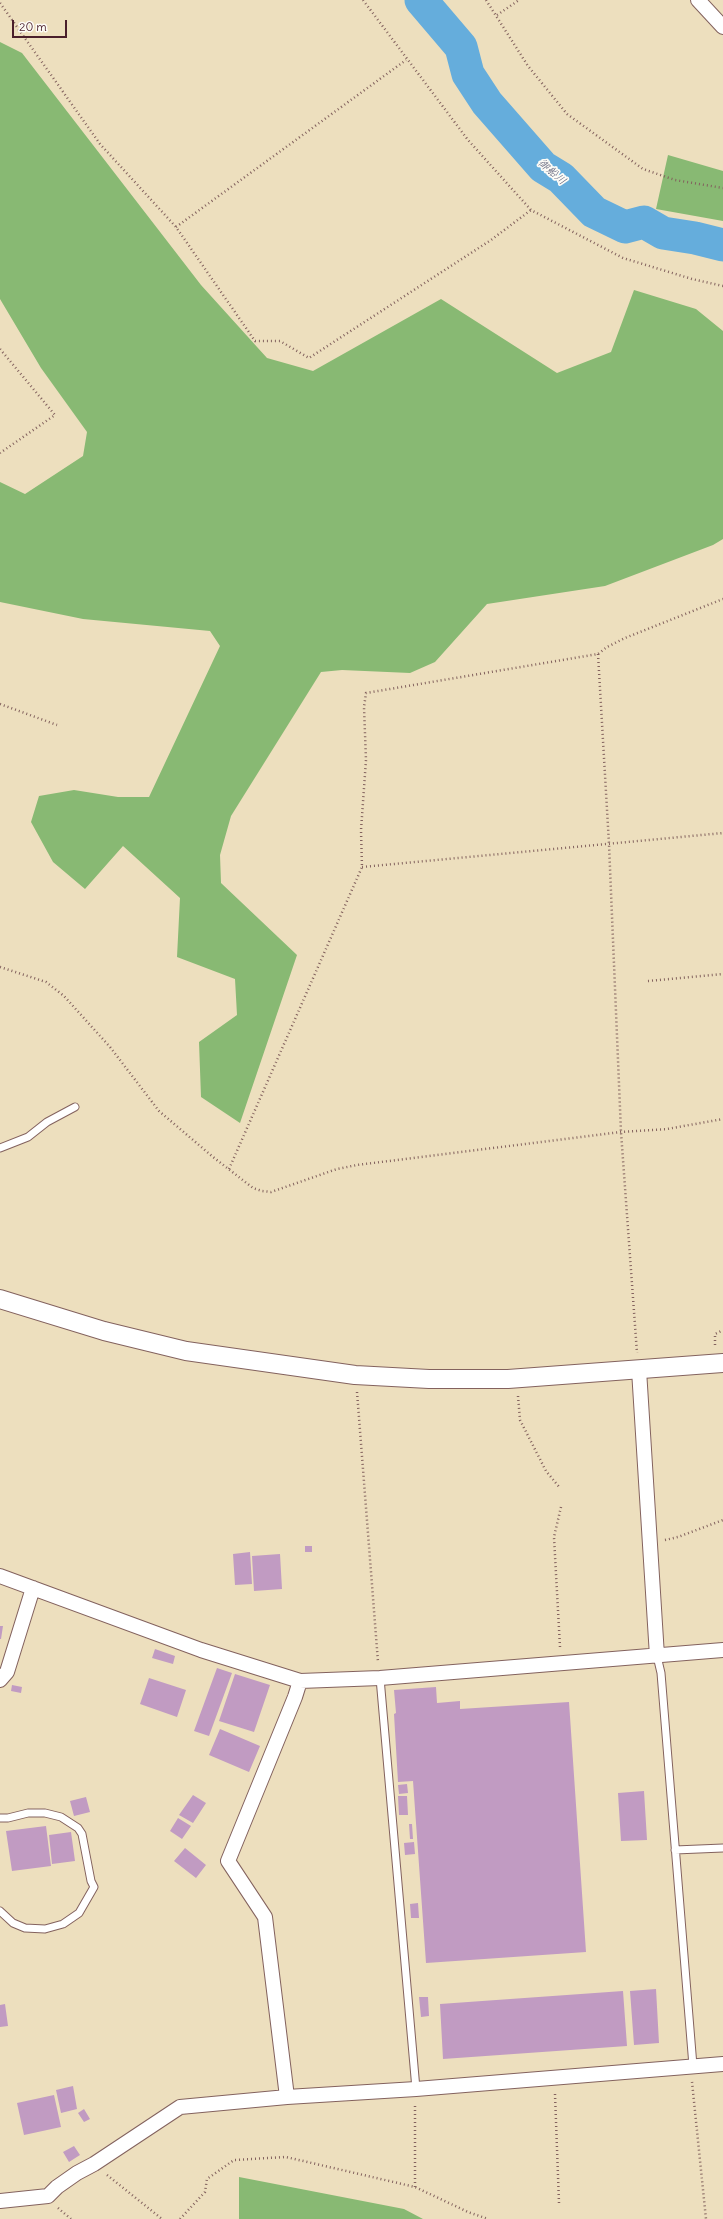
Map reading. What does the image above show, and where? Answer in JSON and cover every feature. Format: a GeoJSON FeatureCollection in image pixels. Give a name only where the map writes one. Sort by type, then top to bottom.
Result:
{"type":"FeatureCollection","features":[{"type":"Feature","properties":{"kind":"street"},"geometry":{"type":"LineString","coordinates":[[698,0],[723,27]]}},
{"type":"Feature","properties":{"kind":"street"},"geometry":{"type":"LineString","coordinates":[[0,1299],[104,1331],[186,1351],[355,1376],[429,1379],[518,1378],[723,1363]]}},
{"type":"Feature","properties":{"kind":"street"},"geometry":{"type":"LineString","coordinates":[[639,1370],[656,1656]]}},
{"type":"Feature","properties":{"kind":"street"},"geometry":{"type":"LineString","coordinates":[[0,1576],[208,1652],[300,1681],[380,1678],[723,1650]]}},
{"type":"Feature","properties":{"kind":"street"},"geometry":{"type":"LineString","coordinates":[[0,1680],[7,1672],[33,1588]]}},
{"type":"Feature","properties":{"kind":"street"},"geometry":{"type":"LineString","coordinates":[[287,2097],[265,1917],[228,1861],[296,1697],[300,1681]]}},
{"type":"Feature","properties":{"kind":"street"},"geometry":{"type":"LineString","coordinates":[[0,2201],[48,2196],[57,2187],[180,2107],[287,2097],[416,2089],[723,2064]]}},
{"type":"Feature","properties":{"kind":"lane"},"geometry":{"type":"LineString","coordinates":[[0,1148],[28,1137],[47,1122],[75,1107]]}},
{"type":"Feature","properties":{"kind":"lane"},"geometry":{"type":"LineString","coordinates":[[656,1656],[661,1673],[693,2066]]}},
{"type":"Feature","properties":{"kind":"lane"},"geometry":{"type":"LineString","coordinates":[[380,1678],[416,2089]]}},
{"type":"Feature","properties":{"kind":"lane"},"geometry":{"type":"LineString","coordinates":[[0,1818],[8,1818],[28,1813],[45,1813],[61,1817],[78,1828],[82,1834],[91,1881],[94,1887],[79,1913],[63,1924],[45,1929],[25,1928],[13,1923],[0,1911]]}},
{"type":"Feature","properties":{"kind":"lane"},"geometry":{"type":"LineString","coordinates":[[676,1850],[723,1848]]}},
{"type":"Feature","properties":{"kind":"path"},"geometry":{"type":"LineString","coordinates":[[363,0],[406,60],[468,140],[531,210],[624,258],[692,279],[723,286]]}},
{"type":"Feature","properties":{"kind":"path"},"geometry":{"type":"LineString","coordinates":[[486,0],[497,15],[528,66],[568,114],[643,169],[675,180],[723,188]]}},
{"type":"Feature","properties":{"kind":"path"},"geometry":{"type":"LineString","coordinates":[[497,15],[520,0]]}},
{"type":"Feature","properties":{"kind":"path"},"geometry":{"type":"LineString","coordinates":[[0,3],[100,144],[176,227],[255,341],[280,341],[309,358],[490,240],[531,210]]}},
{"type":"Feature","properties":{"kind":"path"},"geometry":{"type":"LineString","coordinates":[[176,227],[406,60]]}},
{"type":"Feature","properties":{"kind":"path"},"geometry":{"type":"LineString","coordinates":[[0,349],[54,415],[0,453]]}},
{"type":"Feature","properties":{"kind":"path"},"geometry":{"type":"LineString","coordinates":[[229,1169],[362,868],[361,830],[366,760],[364,707],[366,693],[598,654],[607,647],[625,638],[723,599]]}},
{"type":"Feature","properties":{"kind":"path"},"geometry":{"type":"LineString","coordinates":[[598,654],[609,844],[621,1132],[639,1370]]}},
{"type":"Feature","properties":{"kind":"path"},"geometry":{"type":"LineString","coordinates":[[0,704],[56,725]]}},
{"type":"Feature","properties":{"kind":"path"},"geometry":{"type":"LineString","coordinates":[[362,868],[723,833]]}},
{"type":"Feature","properties":{"kind":"path"},"geometry":{"type":"LineString","coordinates":[[0,967],[46,982],[64,996],[110,1047],[159,1111],[196,1144],[253,1188],[271,1192],[337,1169],[357,1165],[621,1132],[667,1129],[723,1119]]}},
{"type":"Feature","properties":{"kind":"path"},"geometry":{"type":"LineString","coordinates":[[648,981],[723,974]]}},
{"type":"Feature","properties":{"kind":"path"},"geometry":{"type":"LineString","coordinates":[[355,1376],[380,1678]]}},
{"type":"Feature","properties":{"kind":"path"},"geometry":{"type":"LineString","coordinates":[[518,1378],[520,1420],[546,1471],[560,1488]]}},
{"type":"Feature","properties":{"kind":"path"},"geometry":{"type":"LineString","coordinates":[[561,1507],[554,1537],[562,1663]]}},
{"type":"Feature","properties":{"kind":"path"},"geometry":{"type":"LineString","coordinates":[[649,1542],[678,1537],[723,1520]]}},
{"type":"Feature","properties":{"kind":"path"},"geometry":{"type":"LineString","coordinates":[[693,2066],[691,2074],[706,2219]]}},
{"type":"Feature","properties":{"kind":"path"},"geometry":{"type":"LineString","coordinates":[[554,2078],[559,2203]]}},
{"type":"Feature","properties":{"kind":"path"},"geometry":{"type":"LineString","coordinates":[[415,2187],[416,2089]]}},
{"type":"Feature","properties":{"kind":"path"},"geometry":{"type":"LineString","coordinates":[[180,2219],[205,2192],[207,2179],[234,2160],[286,2157],[415,2187],[468,2212],[488,2219]]}},
{"type":"Feature","properties":{"kind":"path"},"geometry":{"type":"LineString","coordinates":[[94,2164],[162,2219]]}},
{"type":"Feature","properties":{"kind":"green space"},"geometry":{"type":"Polygon","coordinates":[[[0,42],[22,53],[201,285],[267,358],[313,371],[441,299],[557,373],[611,352],[634,290],[696,309],[723,331],[723,539],[713,545],[605,586],[487,604],[435,662],[410,673],[342,670],[321,672],[231,816],[220,855],[221,883],[297,955],[240,1123],[201,1097],[199,1042],[237,1015],[235,979],[177,957],[180,898],[123,846],[85,889],[53,862],[31,822],[39,796],[74,790],[118,797],[149,797],[220,646],[210,631],[83,619],[0,602],[0,482],[25,494],[83,456],[87,432],[41,368],[0,299],[0,42]]]}},
{"type":"Feature","properties":{"kind":"green space"},"geometry":{"type":"Polygon","coordinates":[[[668,155],[723,171],[723,221],[656,209],[668,155]]]}},
{"type":"Feature","properties":{"kind":"green space"},"geometry":{"type":"Polygon","coordinates":[[[239,2177],[404,2209],[423,2219],[239,2219],[239,2177]]]}},
{"type":"Feature","properties":{"kind":"building"},"geometry":{"type":"Polygon","coordinates":[[[305,1546],[312,1546],[312,1552],[305,1552],[305,1546]]]}},
{"type":"Feature","properties":{"kind":"building"},"geometry":{"type":"Polygon","coordinates":[[[250,1552],[252,1584],[235,1585],[233,1554],[250,1552]]]}},
{"type":"Feature","properties":{"kind":"building"},"geometry":{"type":"Polygon","coordinates":[[[280,1554],[282,1589],[254,1591],[252,1556],[280,1554]]]}},
{"type":"Feature","properties":{"kind":"building"},"geometry":{"type":"Polygon","coordinates":[[[0,1626],[3,1626],[1,1639],[0,1639],[0,1626]]]}},
{"type":"Feature","properties":{"kind":"building"},"geometry":{"type":"Polygon","coordinates":[[[155,1649],[175,1656],[173,1664],[152,1658],[155,1649]]]}},
{"type":"Feature","properties":{"kind":"building"},"geometry":{"type":"Polygon","coordinates":[[[217,1668],[232,1673],[209,1736],[194,1731],[217,1668]]]}},
{"type":"Feature","properties":{"kind":"building"},"geometry":{"type":"Polygon","coordinates":[[[235,1674],[270,1685],[254,1732],[219,1721],[235,1674]]]}},
{"type":"Feature","properties":{"kind":"building"},"geometry":{"type":"Polygon","coordinates":[[[149,1678],[186,1690],[177,1717],[140,1704],[149,1678]]]}},
{"type":"Feature","properties":{"kind":"building"},"geometry":{"type":"Polygon","coordinates":[[[12,1685],[22,1687],[21,1693],[11,1691],[12,1685]]]}},
{"type":"Feature","properties":{"kind":"building"},"geometry":{"type":"Polygon","coordinates":[[[436,1687],[437,1703],[460,1701],[460,1709],[569,1702],[586,1952],[426,1963],[413,1781],[398,1782],[394,1690],[436,1687]]]}},
{"type":"Feature","properties":{"kind":"building"},"geometry":{"type":"Polygon","coordinates":[[[220,1729],[260,1746],[249,1772],[209,1755],[220,1729]]]}},
{"type":"Feature","properties":{"kind":"building"},"geometry":{"type":"Polygon","coordinates":[[[407,1784],[408,1793],[399,1794],[398,1785],[407,1784]]]}},
{"type":"Feature","properties":{"kind":"building"},"geometry":{"type":"Polygon","coordinates":[[[644,1791],[647,1840],[621,1841],[618,1793],[644,1791]]]}},
{"type":"Feature","properties":{"kind":"building"},"geometry":{"type":"Polygon","coordinates":[[[193,1795],[206,1803],[193,1823],[179,1815],[193,1795]]]}},
{"type":"Feature","properties":{"kind":"building"},"geometry":{"type":"Polygon","coordinates":[[[398,1796],[407,1796],[408,1815],[399,1815],[398,1796]]]}},
{"type":"Feature","properties":{"kind":"building"},"geometry":{"type":"Polygon","coordinates":[[[86,1797],[90,1812],[74,1816],[70,1801],[86,1797]]]}},
{"type":"Feature","properties":{"kind":"building"},"geometry":{"type":"Polygon","coordinates":[[[178,1818],[191,1826],[182,1839],[170,1831],[178,1818]]]}},
{"type":"Feature","properties":{"kind":"building"},"geometry":{"type":"Polygon","coordinates":[[[409,1824],[412,1824],[413,1839],[410,1839],[409,1824]]]}},
{"type":"Feature","properties":{"kind":"building"},"geometry":{"type":"Polygon","coordinates":[[[46,1826],[51,1866],[12,1871],[6,1831],[46,1826]]]}},
{"type":"Feature","properties":{"kind":"building"},"geometry":{"type":"Polygon","coordinates":[[[71,1832],[75,1861],[52,1864],[49,1835],[71,1832]]]}},
{"type":"Feature","properties":{"kind":"building"},"geometry":{"type":"Polygon","coordinates":[[[414,1842],[415,1854],[405,1855],[404,1843],[414,1842]]]}},
{"type":"Feature","properties":{"kind":"building"},"geometry":{"type":"Polygon","coordinates":[[[185,1848],[206,1865],[196,1878],[174,1861],[185,1848]]]}},
{"type":"Feature","properties":{"kind":"building"},"geometry":{"type":"Polygon","coordinates":[[[418,1903],[419,1918],[411,1918],[410,1904],[418,1903]]]}},
{"type":"Feature","properties":{"kind":"building"},"geometry":{"type":"Polygon","coordinates":[[[656,1989],[659,2043],[634,2045],[630,1991],[656,1989]]]}},
{"type":"Feature","properties":{"kind":"building"},"geometry":{"type":"Polygon","coordinates":[[[623,1991],[627,2046],[443,2059],[440,2004],[623,1991]]]}},
{"type":"Feature","properties":{"kind":"building"},"geometry":{"type":"Polygon","coordinates":[[[419,1997],[428,1997],[429,2016],[421,2017],[419,1997]]]}},
{"type":"Feature","properties":{"kind":"building"},"geometry":{"type":"Polygon","coordinates":[[[5,2004],[8,2026],[0,2027],[0,2005],[5,2004]]]}},
{"type":"Feature","properties":{"kind":"building"},"geometry":{"type":"Polygon","coordinates":[[[73,2086],[77,2109],[61,2113],[56,2090],[73,2086]]]}},
{"type":"Feature","properties":{"kind":"building"},"geometry":{"type":"Polygon","coordinates":[[[54,2095],[61,2127],[24,2135],[17,2103],[54,2095]]]}},
{"type":"Feature","properties":{"kind":"building"},"geometry":{"type":"Polygon","coordinates":[[[84,2109],[90,2119],[84,2122],[78,2113],[84,2109]]]}},
{"type":"Feature","properties":{"kind":"building"},"geometry":{"type":"Polygon","coordinates":[[[74,2146],[80,2155],[69,2162],[63,2152],[74,2146]]]}},
{"type":"Feature","properties":{"kind":"waterway","name":"御船川"},"geometry":{"type":"LineString","coordinates":[[421,0],[461,47],[468,74],[487,103],[543,167],[561,178],[594,212],[625,227],[644,222],[663,233],[695,238],[723,245]]}}]}
